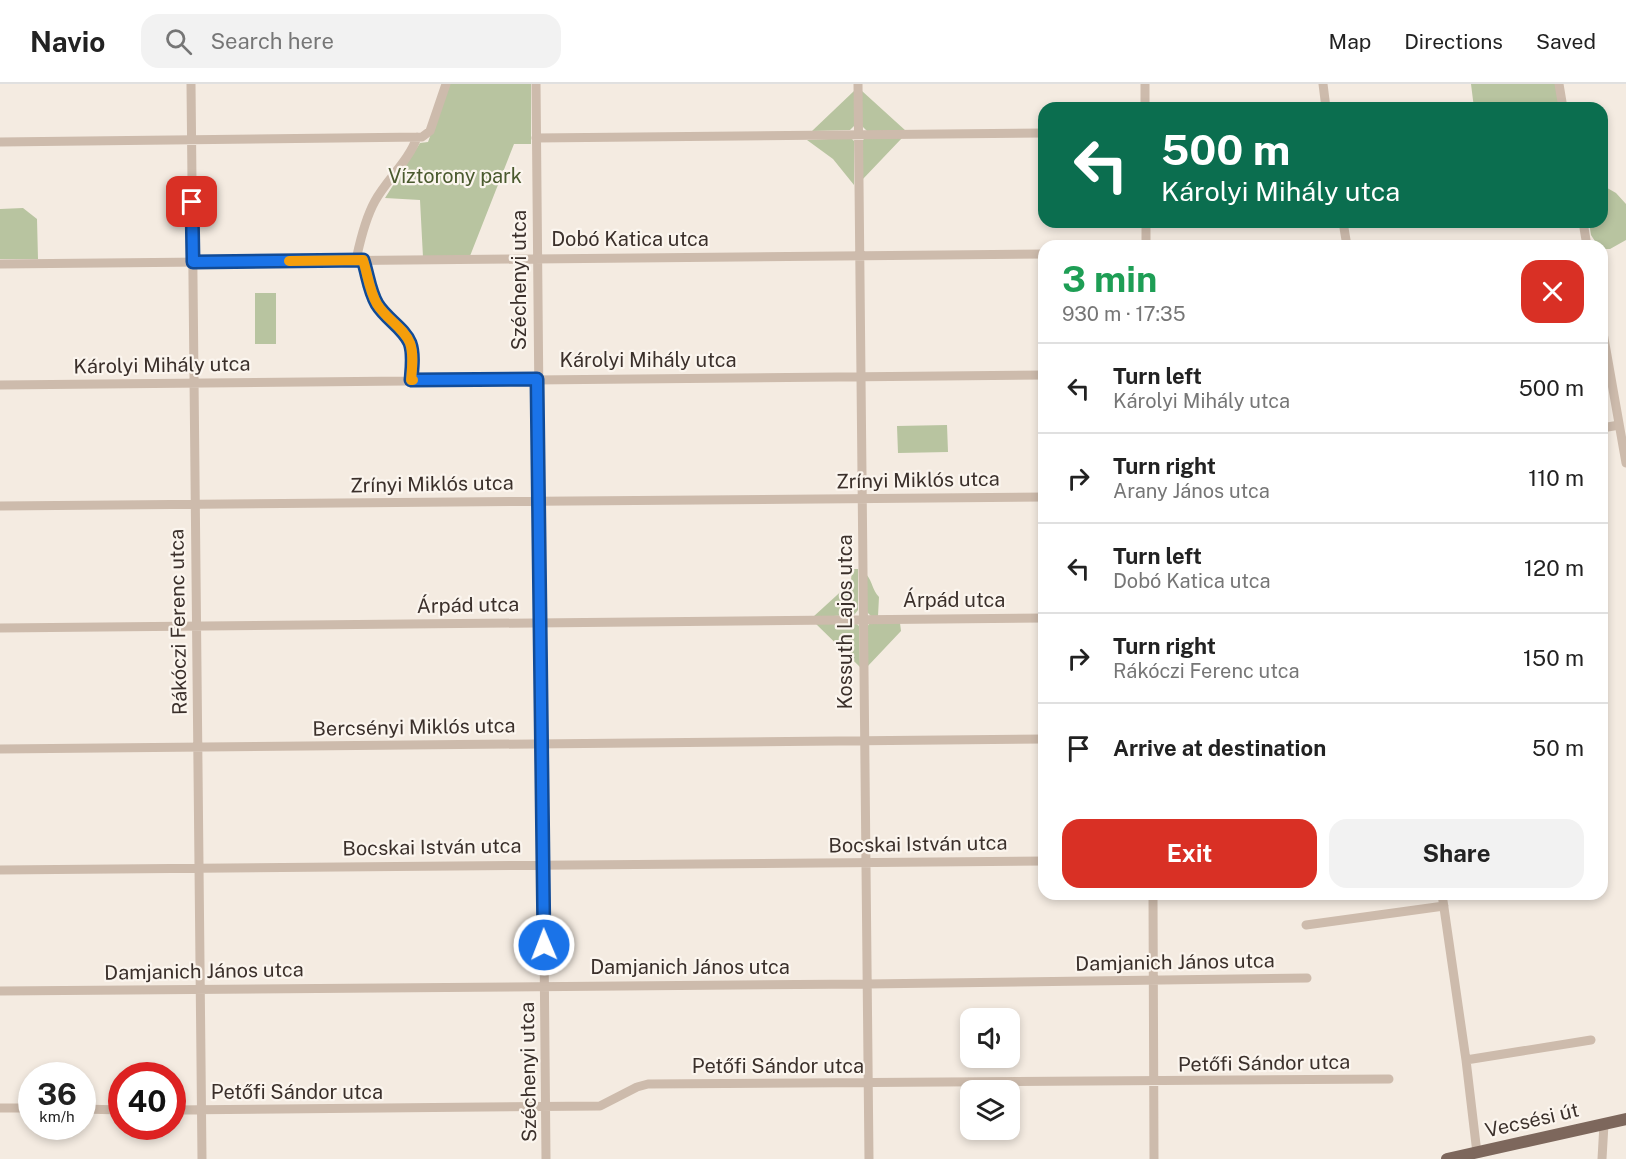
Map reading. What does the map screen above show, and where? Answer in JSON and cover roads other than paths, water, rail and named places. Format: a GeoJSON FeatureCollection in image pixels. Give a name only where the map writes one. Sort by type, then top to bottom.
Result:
{"type":"FeatureCollection","features":[{"type":"Feature","properties":{"kind":"main road","name":"Vecsési út"},"geometry":{"type":"LineString","coordinates":[[1452,1159],[1626,1119]]}},
{"type":"Feature","properties":{"kind":"street","name":"Rákóczi Ferenc utca"},"geometry":{"type":"LineString","coordinates":[[191,84],[202,1159]]}},
{"type":"Feature","properties":{"kind":"street"},"geometry":{"type":"LineString","coordinates":[[411,380],[410,344],[376,303],[359,260],[361,239],[374,202],[421,136],[430,130],[446,84]]}},
{"type":"Feature","properties":{"kind":"street","name":"Széchenyi utca"},"geometry":{"type":"LineString","coordinates":[[536,84],[546,1159]]}},
{"type":"Feature","properties":{"kind":"street","name":"Kossuth Lajos utca"},"geometry":{"type":"LineString","coordinates":[[858,84],[869,1159]]}},
{"type":"Feature","properties":{"kind":"street"},"geometry":{"type":"LineString","coordinates":[[1145,84],[1145,102]]}},
{"type":"Feature","properties":{"kind":"street"},"geometry":{"type":"LineString","coordinates":[[1323,84],[1325,102]]}},
{"type":"Feature","properties":{"kind":"street"},"geometry":{"type":"LineString","coordinates":[[1559,84],[1562,102]]}},
{"type":"Feature","properties":{"kind":"street"},"geometry":{"type":"LineString","coordinates":[[536,138],[1038,133]]}},
{"type":"Feature","properties":{"kind":"street"},"geometry":{"type":"LineString","coordinates":[[0,142],[421,136]]}},
{"type":"Feature","properties":{"kind":"street","name":"Dobó Katica utca"},"geometry":{"type":"LineString","coordinates":[[0,264],[1038,254]]}},
{"type":"Feature","properties":{"kind":"street"},"geometry":{"type":"LineString","coordinates":[[1608,362],[1626,463]]}},
{"type":"Feature","properties":{"kind":"street","name":"Károlyi Mihály utca"},"geometry":{"type":"LineString","coordinates":[[0,385],[1038,375]]}},
{"type":"Feature","properties":{"kind":"street"},"geometry":{"type":"LineString","coordinates":[[1608,427],[1619,425]]}},
{"type":"Feature","properties":{"kind":"street","name":"Zrínyi Miklós utca"},"geometry":{"type":"LineString","coordinates":[[0,506],[1038,497]]}},
{"type":"Feature","properties":{"kind":"street","name":"Árpád utca"},"geometry":{"type":"LineString","coordinates":[[0,628],[1038,618]]}},
{"type":"Feature","properties":{"kind":"street","name":"Bercsényi Miklós utca"},"geometry":{"type":"LineString","coordinates":[[0,749],[1038,739]]}},
{"type":"Feature","properties":{"kind":"street","name":"Bocskai István utca"},"geometry":{"type":"LineString","coordinates":[[0,870],[1038,861]]}},
{"type":"Feature","properties":{"kind":"street"},"geometry":{"type":"LineString","coordinates":[[1153,900],[1154,1159]]}},
{"type":"Feature","properties":{"kind":"street"},"geometry":{"type":"LineString","coordinates":[[1443,900],[1477,1153]]}},
{"type":"Feature","properties":{"kind":"street"},"geometry":{"type":"LineString","coordinates":[[1306,925],[1444,906]]}},
{"type":"Feature","properties":{"kind":"street","name":"Damjanich János utca"},"geometry":{"type":"LineString","coordinates":[[0,991],[1307,978]]}},
{"type":"Feature","properties":{"kind":"street"},"geometry":{"type":"LineString","coordinates":[[1466,1060],[1591,1040]]}},
{"type":"Feature","properties":{"kind":"street","name":"Petőfi Sándor utca"},"geometry":{"type":"LineString","coordinates":[[186,1110],[600,1106],[648,1084],[1389,1079]]}},
{"type":"Feature","properties":{"kind":"street"},"geometry":{"type":"LineString","coordinates":[[0,1108],[18,1108]]}},
{"type":"Feature","properties":{"kind":"street"},"geometry":{"type":"LineString","coordinates":[[1602,1159],[1604,1124]]}},
{"type":"Feature","properties":{"kind":"park label","name":"Víztorony park"},"geometry":{"type":"Point","coordinates":[455,176]}}]}
